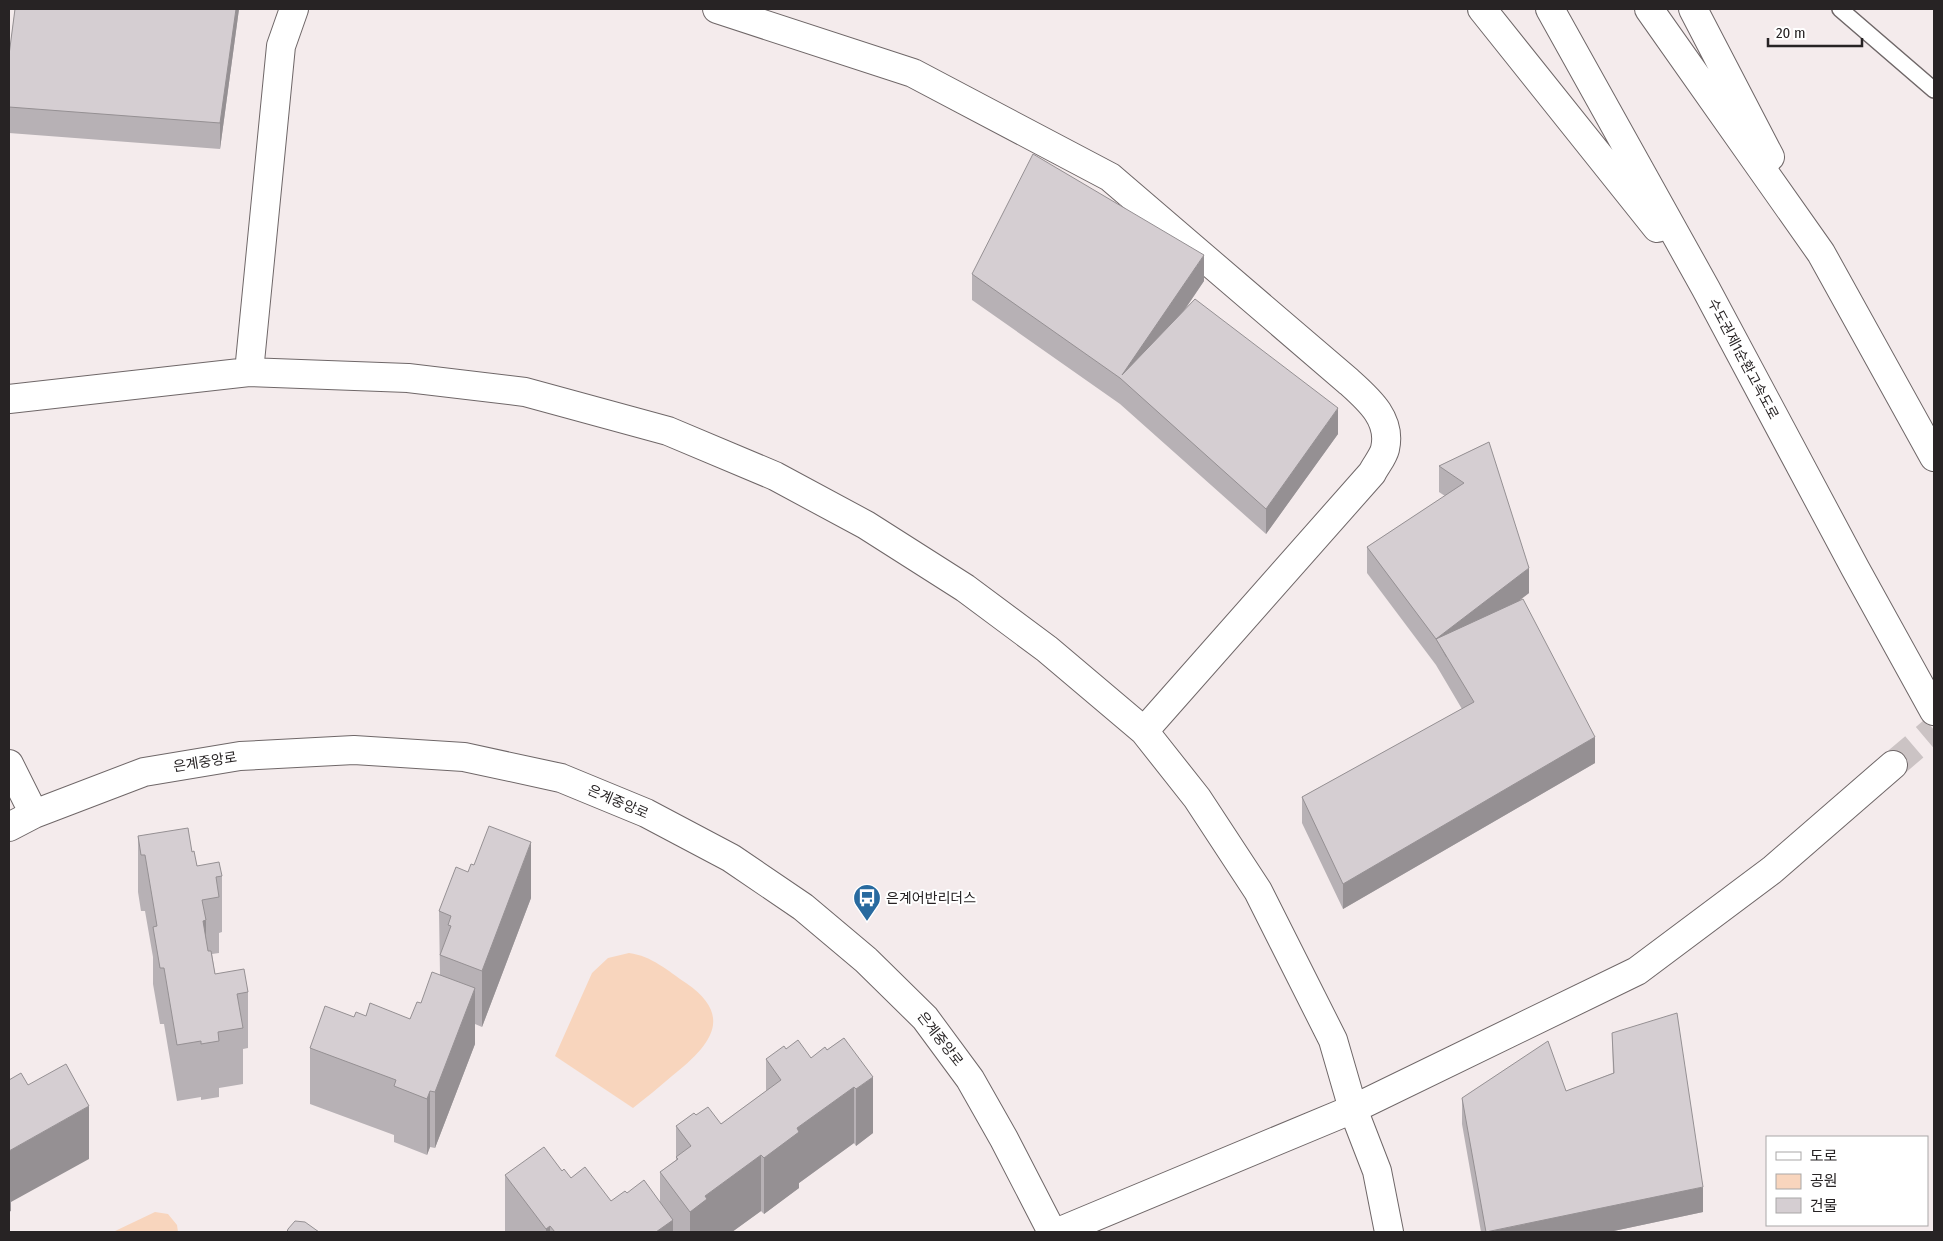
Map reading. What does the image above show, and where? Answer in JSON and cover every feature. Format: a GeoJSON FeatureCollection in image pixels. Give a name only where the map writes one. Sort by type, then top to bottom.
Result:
{"type":"FeatureCollection","features":[{"type":"Feature","properties":{"kind":"main road"},"geometry":{"type":"LineString","coordinates":[[249,372],[281,46],[294,9]]}},
{"type":"Feature","properties":{"kind":"main road"},"geometry":{"type":"LineString","coordinates":[[717,9],[914,73],[1110,177],[1348,381],[1365,396],[1380,414],[1386,434],[1386,442],[1372,473],[1144,731]]}},
{"type":"Feature","properties":{"kind":"main road"},"geometry":{"type":"LineString","coordinates":[[1482,9],[1706,289]]}},
{"type":"Feature","properties":{"kind":"main road","name":"수도권제1순환고속도로"},"geometry":{"type":"LineString","coordinates":[[1550,9],[1706,289],[1855,568],[1934,710]]}},
{"type":"Feature","properties":{"kind":"main road"},"geometry":{"type":"LineString","coordinates":[[1649,9],[1821,253]]}},
{"type":"Feature","properties":{"kind":"main road"},"geometry":{"type":"LineString","coordinates":[[1693,9],[1821,253],[1934,456]]}},
{"type":"Feature","properties":{"kind":"main road"},"geometry":{"type":"LineString","coordinates":[[9,399],[249,372],[408,378],[525,392],[668,430],[775,476],[874,530],[965,588],[1047,648],[1144,731],[1197,798],[1258,891],[1333,1040],[1353,1109],[1377,1171],[1389,1232]]}},
{"type":"Feature","properties":{"kind":"main road","name":"은계중앙로"},"geometry":{"type":"LineString","coordinates":[[9,828],[34,814],[144,772],[240,756],[354,750],[464,757],[561,778],[646,813],[731,858],[803,906],[866,960],[925,1018],[970,1079],[1004,1139],[1052,1232]]}},
{"type":"Feature","properties":{"kind":"main road"},"geometry":{"type":"LineString","coordinates":[[9,764],[34,814]]}},
{"type":"Feature","properties":{"kind":"main road"},"geometry":{"type":"LineString","coordinates":[[1058,1232],[1353,1109],[1637,972],[1772,870],[1893,765]]}},
{"type":"Feature","properties":{"kind":"lane"},"geometry":{"type":"LineString","coordinates":[[1840,9],[1934,90]]}},
{"type":"Feature","properties":{"kind":"green space"},"geometry":{"type":"Polygon","coordinates":[[[629,953],[645,957],[686,983],[701,996],[710,1008],[713,1020],[711,1032],[696,1055],[633,1108],[555,1056],[592,973],[608,958],[629,953]]]}},
{"type":"Feature","properties":{"kind":"green space"},"geometry":{"type":"Polygon","coordinates":[[[155,1212],[168,1214],[177,1225],[178,1232],[113,1232],[155,1212]]]}},
{"type":"Feature","properties":{"kind":"building"},"geometry":{"type":"Polygon","coordinates":[[[15,9],[236,9],[220,123],[9,107],[9,55],[15,9]]]}},
{"type":"Feature","properties":{"kind":"building"},"geometry":{"type":"Polygon","coordinates":[[[1033,154],[1204,255],[1122,375],[1195,299],[1338,408],[1266,509],[1120,378],[972,274],[1033,154]]]}},
{"type":"Feature","properties":{"kind":"building"},"geometry":{"type":"Polygon","coordinates":[[[1489,442],[1529,568],[1436,639],[1367,547],[1464,483],[1439,466],[1489,442]]]}},
{"type":"Feature","properties":{"kind":"building"},"geometry":{"type":"Polygon","coordinates":[[[1523,599],[1595,737],[1343,884],[1302,797],[1474,702],[1436,639],[1523,599]]]}},
{"type":"Feature","properties":{"kind":"building"},"geometry":{"type":"Polygon","coordinates":[[[489,826],[531,842],[482,971],[440,955],[451,926],[448,925],[451,916],[439,911],[456,867],[468,872],[471,864],[474,865],[489,826]]]}},
{"type":"Feature","properties":{"kind":"building"},"geometry":{"type":"Polygon","coordinates":[[[188,828],[192,852],[194,851],[197,866],[219,862],[222,876],[216,877],[219,897],[202,900],[206,920],[203,921],[208,951],[211,951],[215,974],[244,969],[248,992],[237,994],[243,1028],[218,1032],[219,1041],[201,1044],[201,1041],[177,1045],[164,968],[160,968],[153,927],[157,926],[145,855],[141,855],[138,836],[188,828]]]}},
{"type":"Feature","properties":{"kind":"building"},"geometry":{"type":"Polygon","coordinates":[[[432,972],[475,988],[435,1092],[430,1091],[427,1099],[394,1086],[396,1080],[310,1048],[325,1006],[354,1017],[356,1012],[366,1016],[370,1003],[410,1019],[417,1002],[421,1003],[432,972]]]}},
{"type":"Feature","properties":{"kind":"building"},"geometry":{"type":"Polygon","coordinates":[[[1677,1013],[1703,1187],[1486,1232],[1462,1098],[1548,1041],[1566,1091],[1614,1073],[1612,1033],[1677,1013]]]}},
{"type":"Feature","properties":{"kind":"building"},"geometry":{"type":"Polygon","coordinates":[[[844,1038],[873,1077],[856,1089],[854,1087],[797,1128],[799,1132],[764,1158],[761,1155],[705,1196],[707,1199],[690,1212],[660,1172],[678,1159],[676,1157],[691,1146],[676,1126],[694,1113],[696,1115],[708,1107],[721,1124],[781,1080],[766,1059],[784,1046],[786,1049],[798,1040],[811,1058],[825,1047],[827,1050],[844,1038]]]}},
{"type":"Feature","properties":{"kind":"building"},"geometry":{"type":"Polygon","coordinates":[[[66,1064],[89,1106],[9,1151],[9,1080],[21,1073],[28,1085],[66,1064]]]}},
{"type":"Feature","properties":{"kind":"building"},"geometry":{"type":"Polygon","coordinates":[[[544,1147],[562,1171],[564,1169],[571,1178],[585,1167],[611,1201],[625,1191],[627,1193],[644,1180],[673,1220],[656,1232],[555,1232],[550,1226],[546,1229],[505,1175],[544,1147]]]}},
{"type":"Feature","properties":{"kind":"building"},"geometry":{"type":"Polygon","coordinates":[[[295,1221],[305,1222],[319,1232],[287,1232],[295,1221]]]}},
{"type":"Feature","properties":{"kind":"tunnel"},"geometry":{"type":"LineString","coordinates":[[1893,765],[1934,730]]}},
{"type":"Feature","properties":{"kind":"place","name":"은계어반리더스"},"geometry":{"type":"Point","coordinates":[867,922]}}]}
